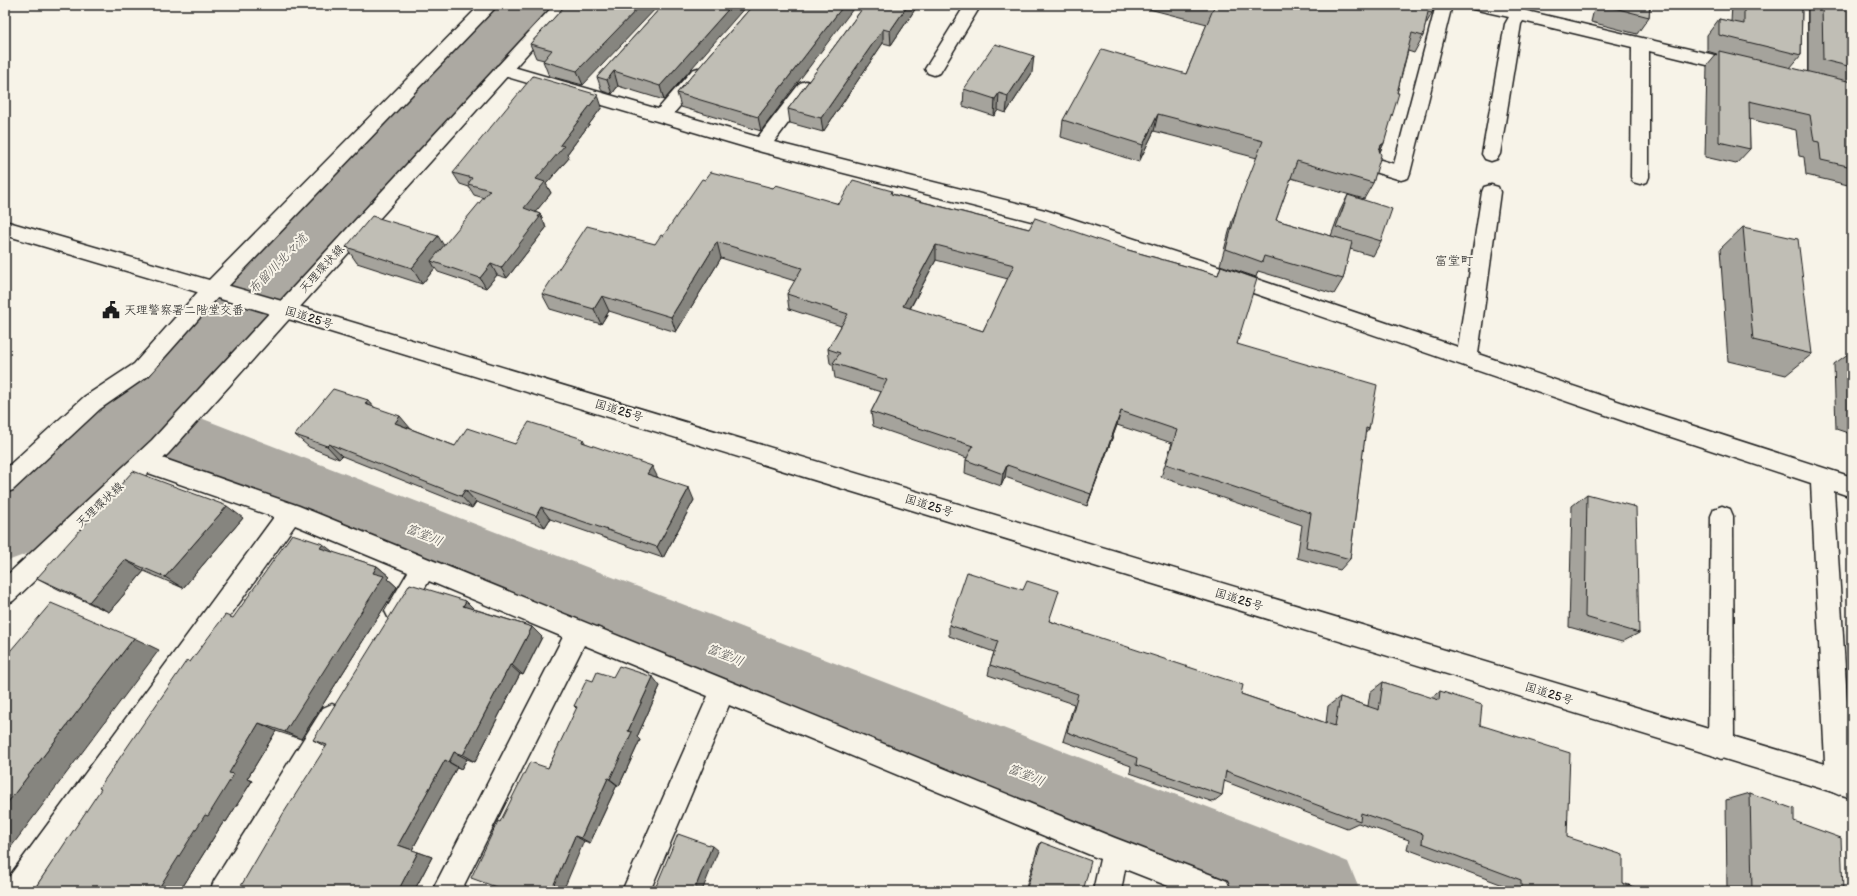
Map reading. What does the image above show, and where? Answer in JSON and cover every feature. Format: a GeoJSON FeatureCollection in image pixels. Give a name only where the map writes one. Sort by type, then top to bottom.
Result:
{"type":"FeatureCollection","features":[{"type":"Feature","properties":{"kind":"main road"},"geometry":{"type":"LineString","coordinates":[[5,483],[92,403],[141,370],[218,292],[490,5]]}},
{"type":"Feature","properties":{"kind":"main road","name":"天理環状線"},"geometry":{"type":"LineString","coordinates":[[5,593],[153,454],[185,419],[278,308],[563,5]]}},
{"type":"Feature","properties":{"kind":"main road"},"geometry":{"type":"LineString","coordinates":[[934,69],[973,5]]}},
{"type":"Feature","properties":{"kind":"main road"},"geometry":{"type":"LineString","coordinates":[[1381,167],[1401,172],[1444,5]]}},
{"type":"Feature","properties":{"kind":"main road"},"geometry":{"type":"LineString","coordinates":[[1479,5],[1753,70]]}},
{"type":"Feature","properties":{"kind":"main road"},"geometry":{"type":"LineString","coordinates":[[1798,81],[1799,5]]}},
{"type":"Feature","properties":{"kind":"main road"},"geometry":{"type":"LineString","coordinates":[[1491,154],[1513,24],[1520,14]]}},
{"type":"Feature","properties":{"kind":"main road"},"geometry":{"type":"LineString","coordinates":[[1640,42],[1640,177]]}},
{"type":"Feature","properties":{"kind":"main road"},"geometry":{"type":"LineString","coordinates":[[662,116],[707,64]]}},
{"type":"Feature","properties":{"kind":"main road"},"geometry":{"type":"LineString","coordinates":[[503,70],[592,88],[662,116],[762,145],[1045,217],[1852,487]]}},
{"type":"Feature","properties":{"kind":"main road"},"geometry":{"type":"LineString","coordinates":[[762,145],[814,75]]}},
{"type":"Feature","properties":{"kind":"main road"},"geometry":{"type":"LineString","coordinates":[[1467,358],[1491,192]]}},
{"type":"Feature","properties":{"kind":"main road","name":"国道25号"},"geometry":{"type":"LineString","coordinates":[[5,228],[218,292],[278,308],[1846,784]]}},
{"type":"Feature","properties":{"kind":"main road"},"geometry":{"type":"LineString","coordinates":[[153,454],[291,513],[1115,852],[1217,891]]}},
{"type":"Feature","properties":{"kind":"main road"},"geometry":{"type":"LineString","coordinates":[[1822,477],[1846,784]]}},
{"type":"Feature","properties":{"kind":"main road"},"geometry":{"type":"LineString","coordinates":[[16,891],[291,513]]}},
{"type":"Feature","properties":{"kind":"main road"},"geometry":{"type":"LineString","coordinates":[[1721,746],[1722,516]]}},
{"type":"Feature","properties":{"kind":"main road"},"geometry":{"type":"LineString","coordinates":[[386,628],[424,568]]}},
{"type":"Feature","properties":{"kind":"main road"},"geometry":{"type":"LineString","coordinates":[[446,891],[579,631]]}},
{"type":"Feature","properties":{"kind":"main road"},"geometry":{"type":"LineString","coordinates":[[636,891],[723,690]]}},
{"type":"Feature","properties":{"kind":"main road"},"geometry":{"type":"LineString","coordinates":[[224,891],[345,696]]}},
{"type":"Feature","properties":{"kind":"main road"},"geometry":{"type":"LineString","coordinates":[[1107,891],[1115,852]]}},
{"type":"Feature","properties":{"kind":"building"},"geometry":{"type":"Polygon","coordinates":[[[569,5],[641,5],[577,71],[543,61],[552,50],[530,44],[564,7],[569,5]]]}},
{"type":"Feature","properties":{"kind":"building"},"geometry":{"type":"Polygon","coordinates":[[[663,5],[732,5],[660,86],[614,71],[607,80],[597,77],[663,5]]]}},
{"type":"Feature","properties":{"kind":"building"},"geometry":{"type":"Polygon","coordinates":[[[753,5],[844,5],[758,117],[677,93],[753,5]]]}},
{"type":"Feature","properties":{"kind":"building"},"geometry":{"type":"Polygon","coordinates":[[[865,5],[908,5],[890,31],[883,29],[821,118],[788,109],[865,5]]]}},
{"type":"Feature","properties":{"kind":"building"},"geometry":{"type":"Polygon","coordinates":[[[1205,5],[1434,5],[1432,13],[1428,12],[1423,36],[1412,33],[1397,93],[1399,93],[1384,143],[1381,145],[1379,150],[1381,155],[1373,183],[1297,161],[1276,220],[1352,242],[1343,279],[1264,256],[1262,262],[1226,249],[1238,205],[1263,141],[1158,114],[1143,145],[1063,120],[1102,49],[1186,74],[1214,7],[1205,5]]]}},
{"type":"Feature","properties":{"kind":"building"},"geometry":{"type":"Polygon","coordinates":[[[1603,5],[1650,5],[1649,17],[1603,5]]]}},
{"type":"Feature","properties":{"kind":"building"},"geometry":{"type":"Polygon","coordinates":[[[1744,5],[1802,5],[1801,55],[1719,35],[1719,19],[1744,24],[1744,5]]]}},
{"type":"Feature","properties":{"kind":"building"},"geometry":{"type":"Polygon","coordinates":[[[1822,5],[1852,5],[1852,67],[1823,60],[1822,5]]]}},
{"type":"Feature","properties":{"kind":"building"},"geometry":{"type":"Polygon","coordinates":[[[995,44],[1034,56],[1008,96],[999,93],[995,99],[964,89],[995,44]]]}},
{"type":"Feature","properties":{"kind":"building"},"geometry":{"type":"Polygon","coordinates":[[[1719,51],[1852,82],[1852,167],[1821,160],[1819,142],[1814,141],[1810,115],[1749,101],[1750,149],[1719,142],[1719,51]]]}},
{"type":"Feature","properties":{"kind":"building"},"geometry":{"type":"Polygon","coordinates":[[[533,76],[598,95],[560,145],[564,146],[536,179],[545,182],[524,208],[540,214],[538,217],[540,217],[501,268],[491,264],[480,278],[431,261],[490,190],[468,184],[472,178],[453,173],[533,76]]]}},
{"type":"Feature","properties":{"kind":"building"},"geometry":{"type":"Polygon","coordinates":[[[711,172],[773,188],[776,185],[839,204],[853,180],[892,191],[891,194],[1029,229],[1035,218],[1128,250],[1218,275],[1221,266],[1257,279],[1237,344],[1377,385],[1369,429],[1366,428],[1350,559],[1306,547],[1311,513],[1166,464],[1177,430],[1121,411],[1091,494],[1007,465],[1003,474],[966,460],[973,446],[871,412],[887,380],[833,363],[840,353],[828,349],[848,314],[787,294],[802,268],[717,242],[671,317],[602,296],[594,309],[542,294],[587,226],[655,244],[661,235],[663,236],[702,179],[705,180],[711,172]],[[936,245],[903,306],[983,331],[1014,265],[936,245]]]}},
{"type":"Feature","properties":{"kind":"building"},"geometry":{"type":"Polygon","coordinates":[[[1348,195],[1392,209],[1381,241],[1336,227],[1348,195]]]}},
{"type":"Feature","properties":{"kind":"building"},"geometry":{"type":"Polygon","coordinates":[[[372,216],[438,236],[412,268],[346,247],[372,216]]]}},
{"type":"Feature","properties":{"kind":"building"},"geometry":{"type":"Polygon","coordinates":[[[1743,227],[1798,239],[1812,354],[1753,340],[1743,227]]]}},
{"type":"Feature","properties":{"kind":"building"},"geometry":{"type":"Polygon","coordinates":[[[333,389],[368,400],[365,404],[400,416],[395,423],[455,446],[467,428],[515,444],[529,422],[583,439],[582,442],[652,466],[647,474],[689,488],[657,547],[541,507],[536,516],[465,490],[461,496],[329,444],[327,446],[295,435],[333,389]]]}},
{"type":"Feature","properties":{"kind":"building"},"geometry":{"type":"Polygon","coordinates":[[[133,471],[227,506],[165,577],[125,560],[89,602],[37,578],[133,471]]]}},
{"type":"Feature","properties":{"kind":"building"},"geometry":{"type":"Polygon","coordinates":[[[1587,494],[1636,507],[1639,633],[1585,617],[1587,494]]]}},
{"type":"Feature","properties":{"kind":"building"},"geometry":{"type":"Polygon","coordinates":[[[292,534],[323,544],[320,548],[377,566],[373,573],[384,576],[285,732],[259,723],[229,773],[234,774],[208,816],[205,815],[157,891],[33,891],[101,789],[99,788],[187,660],[190,662],[225,615],[233,618],[292,534]]]}},
{"type":"Feature","properties":{"kind":"building"},"geometry":{"type":"Polygon","coordinates":[[[967,572],[1023,590],[1027,581],[1059,591],[1049,621],[1243,685],[1241,694],[1335,726],[1340,697],[1379,710],[1383,682],[1439,700],[1440,691],[1482,705],[1480,725],[1570,753],[1567,837],[1623,855],[1623,883],[1644,891],[1521,891],[1521,880],[1422,843],[1423,834],[1361,813],[1360,821],[1226,771],[1222,795],[1136,765],[1137,758],[1067,732],[1078,694],[990,665],[998,641],[949,625],[967,572]]]}},
{"type":"Feature","properties":{"kind":"building"},"geometry":{"type":"Polygon","coordinates":[[[410,584],[466,601],[463,606],[532,627],[512,665],[510,665],[463,755],[454,752],[449,762],[445,760],[398,845],[418,852],[398,891],[238,891],[283,814],[327,745],[313,740],[410,584]]]}},
{"type":"Feature","properties":{"kind":"building"},"geometry":{"type":"Polygon","coordinates":[[[51,603],[134,638],[5,806],[5,657],[51,603]]]}},
{"type":"Feature","properties":{"kind":"building"},"geometry":{"type":"Polygon","coordinates":[[[619,666],[653,677],[628,731],[632,732],[610,779],[608,778],[581,838],[575,836],[551,891],[494,891],[496,887],[471,878],[498,821],[500,822],[530,762],[548,768],[577,707],[574,706],[587,679],[593,681],[597,672],[613,677],[619,666]]]}},
{"type":"Feature","properties":{"kind":"building"},"geometry":{"type":"Polygon","coordinates":[[[1750,793],[1794,809],[1794,821],[1841,838],[1843,891],[1752,891],[1750,793]]]}},
{"type":"Feature","properties":{"kind":"building"},"geometry":{"type":"Polygon","coordinates":[[[678,834],[712,846],[694,891],[654,891],[678,834]]]}},
{"type":"Feature","properties":{"kind":"building"},"geometry":{"type":"Polygon","coordinates":[[[1041,842],[1091,861],[1083,891],[1026,891],[1041,842]]]}},
{"type":"Feature","properties":{"kind":"waterway","name":"布留川北々流"},"geometry":{"type":"LineString","coordinates":[[131,419],[526,5]]}},
{"type":"Feature","properties":{"kind":"waterway","name":"布留川北々流"},"geometry":{"type":"LineString","coordinates":[[5,531],[131,419]]}},
{"type":"Feature","properties":{"kind":"waterway","name":"富堂川"},"geometry":{"type":"LineString","coordinates":[[131,419],[1319,891]]}},
{"type":"Feature","properties":{"kind":"place","name":"天理警察署二階堂交番"},"geometry":{"type":"Point","coordinates":[111,310]}},
{"type":"Feature","properties":{"kind":"district","name":"富堂町"},"geometry":{"type":"Point","coordinates":[1454,261]}}]}
